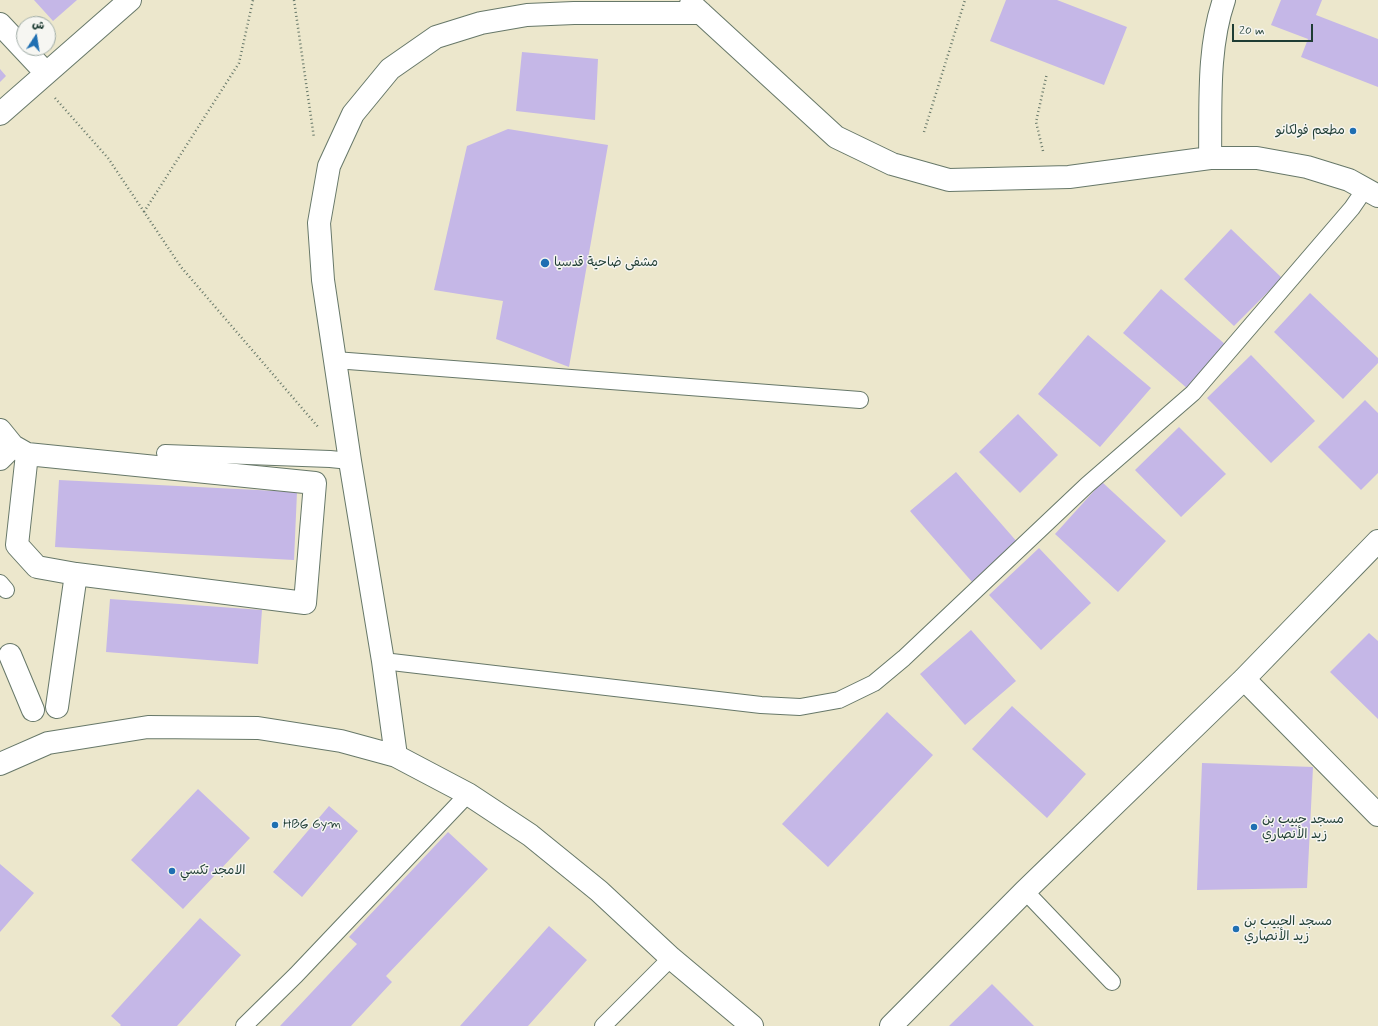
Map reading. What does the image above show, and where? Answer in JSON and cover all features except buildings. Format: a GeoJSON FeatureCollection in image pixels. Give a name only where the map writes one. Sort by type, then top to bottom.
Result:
{"type":"FeatureCollection","features":[{"type":"Feature","properties":{"kind":"street"},"geometry":{"type":"LineString","coordinates":[[0,114],[130,0]]}},
{"type":"Feature","properties":{"kind":"street"},"geometry":{"type":"LineString","coordinates":[[1210,158],[1211,64],[1224,0]]}},
{"type":"Feature","properties":{"kind":"street"},"geometry":{"type":"LineString","coordinates":[[396,756],[383,661],[350,461],[323,280],[319,223],[329,166],[353,114],[390,69],[436,37],[481,23],[527,15],[694,6],[836,136],[892,164],[949,180],[1070,177],[1210,158],[1257,158],[1307,167],[1349,180],[1372,193]]}},
{"type":"Feature","properties":{"kind":"street"},"geometry":{"type":"LineString","coordinates":[[0,24],[43,76]]}},
{"type":"Feature","properties":{"kind":"street"},"geometry":{"type":"LineString","coordinates":[[10,447],[315,483],[305,603],[76,574],[37,567],[17,545],[10,447]]}},
{"type":"Feature","properties":{"kind":"street"},"geometry":{"type":"LineString","coordinates":[[891,1026],[1025,891],[1244,679],[1378,541]]}},
{"type":"Feature","properties":{"kind":"street"},"geometry":{"type":"LineString","coordinates":[[57,707],[76,574]]}},
{"type":"Feature","properties":{"kind":"street"},"geometry":{"type":"LineString","coordinates":[[3,654],[33,710]]}},
{"type":"Feature","properties":{"kind":"street"},"geometry":{"type":"LineString","coordinates":[[1244,679],[1378,815]]}},
{"type":"Feature","properties":{"kind":"street"},"geometry":{"type":"LineString","coordinates":[[0,764],[48,742],[148,727],[258,728],[341,741],[396,756],[468,794],[530,835],[598,891],[671,958],[752,1026]]}},
{"type":"Feature","properties":{"kind":"lane"},"geometry":{"type":"LineString","coordinates":[[383,661],[761,705],[800,708],[839,700],[874,683],[904,658],[1087,485],[1194,393],[1352,208],[1372,193]]}},
{"type":"Feature","properties":{"kind":"lane"},"geometry":{"type":"LineString","coordinates":[[335,360],[860,400]]}},
{"type":"Feature","properties":{"kind":"lane"},"geometry":{"type":"LineString","coordinates":[[165,453],[350,461]]}},
{"type":"Feature","properties":{"kind":"lane"},"geometry":{"type":"LineString","coordinates":[[244,1026],[296,975],[468,794]]}},
{"type":"Feature","properties":{"kind":"lane"},"geometry":{"type":"LineString","coordinates":[[1025,891],[1112,982]]}},
{"type":"Feature","properties":{"kind":"lane"},"geometry":{"type":"LineString","coordinates":[[604,1026],[671,958]]}},
{"type":"Feature","properties":{"kind":"path"},"geometry":{"type":"LineString","coordinates":[[144,212],[239,63],[253,0]]}},
{"type":"Feature","properties":{"kind":"path"},"geometry":{"type":"LineString","coordinates":[[294,0],[314,139]]}},
{"type":"Feature","properties":{"kind":"path"},"geometry":{"type":"LineString","coordinates":[[924,132],[965,0]]}},
{"type":"Feature","properties":{"kind":"path"},"geometry":{"type":"LineString","coordinates":[[1043,151],[1036,122],[1047,73]]}},
{"type":"Feature","properties":{"kind":"path"},"geometry":{"type":"LineString","coordinates":[[43,76],[108,158],[181,267],[321,431]]}},
{"type":"Feature","properties":{"kind":"place","name":"مطعم فولكانو"},"geometry":{"type":"Point","coordinates":[1353,131]}},
{"type":"Feature","properties":{"kind":"place","name":"مشفى ضاحية قدسيا"},"geometry":{"type":"Point","coordinates":[545,263]}},
{"type":"Feature","properties":{"kind":"place","name":"HBG Gym"},"geometry":{"type":"Point","coordinates":[275,825]}},
{"type":"Feature","properties":{"kind":"place","name":"مسجد حبيب بن زيد الأنصاري"},"geometry":{"type":"Point","coordinates":[1254,827]}},
{"type":"Feature","properties":{"kind":"place","name":"الامجد تكسي"},"geometry":{"type":"Point","coordinates":[172,871]}},
{"type":"Feature","properties":{"kind":"place","name":"مسجد الحبيب بن زيد الأنصاري"},"geometry":{"type":"Point","coordinates":[1236,929]}}]}
